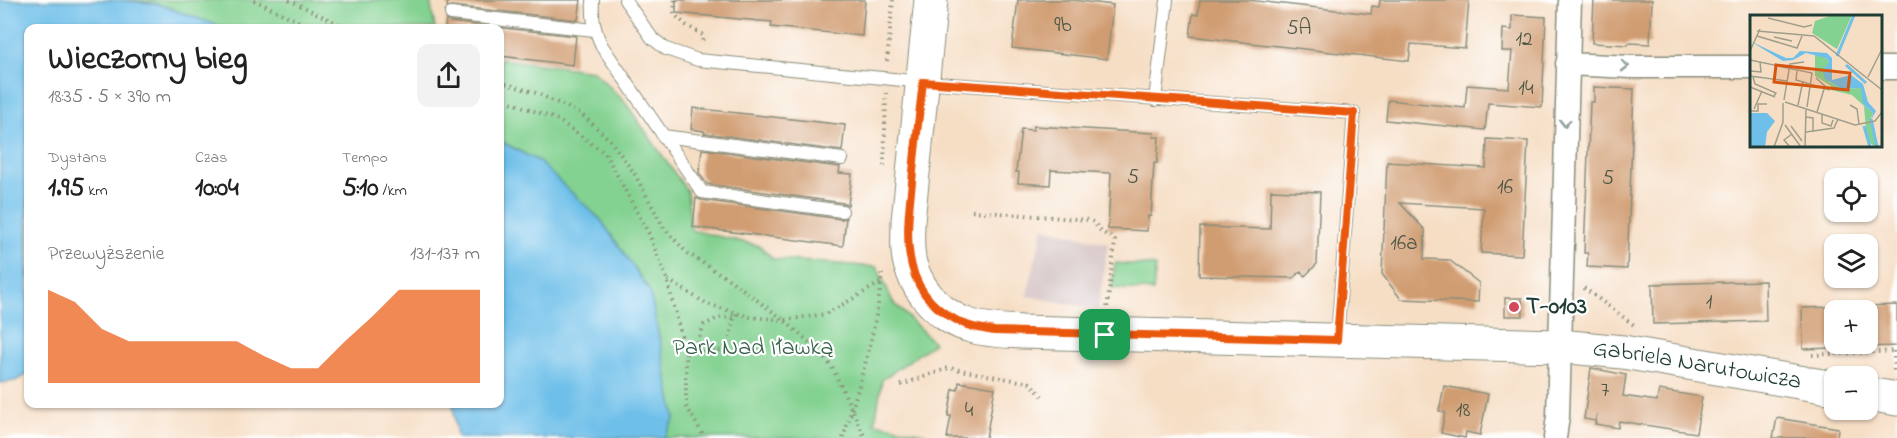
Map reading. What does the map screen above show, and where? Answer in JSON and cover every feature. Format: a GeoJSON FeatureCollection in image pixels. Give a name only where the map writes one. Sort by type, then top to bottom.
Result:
{"type":"FeatureCollection","features":[{"type":"Feature","properties":{"kind":"street","name":"Gabriela Narutowicza"},"geometry":{"type":"LineString","coordinates":[[931,0],[908,221],[910,265],[920,286],[932,303],[969,326],[994,331],[1105,335],[1559,346],[1623,352],[1824,386]]}},
{"type":"Feature","properties":{"kind":"street"},"geometry":{"type":"LineString","coordinates":[[1555,438],[1558,416],[1569,0]]}},
{"type":"Feature","properties":{"kind":"street"},"geometry":{"type":"LineString","coordinates":[[1566,64],[1750,67]]}},
{"type":"Feature","properties":{"kind":"street"},"geometry":{"type":"LineString","coordinates":[[1878,390],[1896,383]]}},
{"type":"Feature","properties":{"kind":"lane"},"geometry":{"type":"LineString","coordinates":[[594,0],[592,16],[594,30],[602,46],[702,192],[842,211]]}},
{"type":"Feature","properties":{"kind":"lane"},"geometry":{"type":"LineString","coordinates":[[625,0],[652,38],[666,49],[701,60],[923,82],[1354,113],[1337,340]]}},
{"type":"Feature","properties":{"kind":"lane"},"geometry":{"type":"LineString","coordinates":[[1155,100],[1167,0]]}},
{"type":"Feature","properties":{"kind":"lane"},"geometry":{"type":"LineString","coordinates":[[451,14],[594,30]]}},
{"type":"Feature","properties":{"kind":"lane"},"geometry":{"type":"LineString","coordinates":[[663,136],[842,159]]}},
{"type":"Feature","properties":{"kind":"path"},"geometry":{"type":"LineString","coordinates":[[254,0],[304,24]]}},
{"type":"Feature","properties":{"kind":"path"},"geometry":{"type":"LineString","coordinates":[[289,0],[339,24]]}},
{"type":"Feature","properties":{"kind":"path"},"geometry":{"type":"LineString","coordinates":[[675,0],[674,14],[686,26],[703,35],[701,60]]}},
{"type":"Feature","properties":{"kind":"path"},"geometry":{"type":"LineString","coordinates":[[884,176],[886,78],[893,0]]}},
{"type":"Feature","properties":{"kind":"path"},"geometry":{"type":"LineString","coordinates":[[504,83],[536,93],[580,113],[610,140],[634,172],[664,228],[687,253],[730,280],[784,320],[832,367],[865,438]]}},
{"type":"Feature","properties":{"kind":"path"},"geometry":{"type":"LineString","coordinates":[[504,100],[558,120],[605,153],[649,234],[667,279],[686,354],[686,406],[705,438]]}},
{"type":"Feature","properties":{"kind":"path"},"geometry":{"type":"LineString","coordinates":[[972,211],[1089,220],[1096,223],[1101,231],[1112,236],[1116,241],[1105,335]]}},
{"type":"Feature","properties":{"kind":"path"},"geometry":{"type":"LineString","coordinates":[[843,438],[865,369],[880,295],[882,263]]}},
{"type":"Feature","properties":{"kind":"path"},"geometry":{"type":"LineString","coordinates":[[667,279],[707,304],[736,315],[784,320],[826,314],[881,283]]}},
{"type":"Feature","properties":{"kind":"path"},"geometry":{"type":"LineString","coordinates":[[1581,298],[1581,286],[1636,327]]}},
{"type":"Feature","properties":{"kind":"path"},"geometry":{"type":"LineString","coordinates":[[695,348],[706,353],[721,351],[729,341],[736,315]]}},
{"type":"Feature","properties":{"kind":"path"},"geometry":{"type":"LineString","coordinates":[[686,354],[695,348],[704,325],[718,318],[736,315]]}},
{"type":"Feature","properties":{"kind":"path"},"geometry":{"type":"LineString","coordinates":[[1811,355],[1895,351],[1896,383]]}},
{"type":"Feature","properties":{"kind":"path"},"geometry":{"type":"LineString","coordinates":[[901,385],[949,368],[1030,383],[1042,396]]}},
{"type":"Feature","properties":{"kind":"shaded area"},"geometry":{"type":"Polygon","coordinates":[[[1043,228],[1108,243],[1098,309],[1027,296],[1043,228]]]}},
{"type":"Feature","properties":{"kind":"green space"},"geometry":{"type":"Polygon","coordinates":[[[122,0],[430,0],[434,24],[211,24],[158,4],[122,0]]]}},
{"type":"Feature","properties":{"kind":"green space","name":"Park Nad Iławką"},"geometry":{"type":"Polygon","coordinates":[[[504,60],[593,71],[625,102],[687,191],[691,230],[760,246],[773,259],[877,267],[893,302],[934,343],[882,380],[875,423],[924,433],[923,438],[664,438],[675,418],[538,161],[504,143],[504,60]]]}},
{"type":"Feature","properties":{"kind":"green space"},"geometry":{"type":"Polygon","coordinates":[[[1115,263],[1156,266],[1153,291],[1112,288],[1115,263]]]}},
{"type":"Feature","properties":{"kind":"water"},"geometry":{"type":"Polygon","coordinates":[[[0,0],[122,0],[158,4],[214,24],[24,24],[24,376],[15,381],[0,383],[0,0]]]}},
{"type":"Feature","properties":{"kind":"water"},"geometry":{"type":"Polygon","coordinates":[[[504,143],[538,161],[601,220],[650,291],[675,418],[664,438],[457,438],[453,408],[504,408],[504,143]]]}},
{"type":"Feature","properties":{"kind":"building"},"geometry":{"type":"Polygon","coordinates":[[[448,0],[581,0],[578,20],[447,7],[448,0]]]}},
{"type":"Feature","properties":{"kind":"building"},"geometry":{"type":"Polygon","coordinates":[[[676,0],[865,0],[862,36],[771,27],[772,22],[676,13],[676,0]]]}},
{"type":"Feature","properties":{"kind":"building"},"geometry":{"type":"Polygon","coordinates":[[[1018,0],[1073,0],[1113,5],[1107,59],[1012,48],[1018,0]]]}},
{"type":"Feature","properties":{"kind":"building"},"geometry":{"type":"Polygon","coordinates":[[[1200,0],[1248,0],[1371,14],[1372,6],[1379,7],[1380,0],[1469,0],[1465,48],[1411,44],[1409,61],[1190,36],[1193,14],[1198,15],[1200,0]]]}},
{"type":"Feature","properties":{"kind":"building"},"geometry":{"type":"Polygon","coordinates":[[[1594,0],[1652,0],[1650,44],[1592,43],[1594,0]]]}},
{"type":"Feature","properties":{"kind":"building"},"geometry":{"type":"Polygon","coordinates":[[[1512,15],[1546,17],[1542,107],[1488,103],[1485,130],[1386,120],[1388,100],[1465,108],[1467,85],[1509,88],[1512,51],[1502,51],[1503,29],[1512,30],[1512,15]]]}},
{"type":"Feature","properties":{"kind":"building"},"geometry":{"type":"Polygon","coordinates":[[[446,20],[468,24],[446,24],[446,20]]]}},
{"type":"Feature","properties":{"kind":"building"},"geometry":{"type":"Polygon","coordinates":[[[504,28],[576,36],[573,65],[504,56],[504,28]]]}},
{"type":"Feature","properties":{"kind":"building"},"geometry":{"type":"Polygon","coordinates":[[[1594,87],[1634,89],[1627,269],[1587,267],[1588,253],[1584,253],[1590,102],[1594,102],[1594,87]]]}},
{"type":"Feature","properties":{"kind":"building"},"geometry":{"type":"Polygon","coordinates":[[[693,108],[845,125],[842,151],[704,133],[704,131],[691,129],[693,108]]]}},
{"type":"Feature","properties":{"kind":"building"},"geometry":{"type":"Polygon","coordinates":[[[1034,126],[1154,133],[1153,137],[1159,137],[1157,163],[1154,163],[1151,216],[1148,216],[1147,231],[1108,229],[1111,173],[1051,170],[1050,185],[1018,183],[1019,172],[1016,172],[1021,129],[1033,130],[1034,126]]]}},
{"type":"Feature","properties":{"kind":"building"},"geometry":{"type":"Polygon","coordinates":[[[1487,139],[1528,141],[1522,255],[1481,253],[1484,208],[1400,203],[1425,230],[1424,259],[1449,260],[1479,283],[1478,302],[1401,299],[1382,274],[1387,162],[1486,168],[1487,139]]]}},
{"type":"Feature","properties":{"kind":"building"},"geometry":{"type":"Polygon","coordinates":[[[702,149],[840,167],[839,173],[852,174],[848,205],[707,184],[699,173],[702,149]]]}},
{"type":"Feature","properties":{"kind":"building"},"geometry":{"type":"Polygon","coordinates":[[[1271,190],[1320,192],[1317,264],[1305,276],[1301,271],[1293,278],[1199,276],[1200,227],[1270,229],[1271,190]]]}},
{"type":"Feature","properties":{"kind":"building"},"geometry":{"type":"Polygon","coordinates":[[[696,198],[846,218],[843,246],[693,227],[696,198]]]}},
{"type":"Feature","properties":{"kind":"building"},"geometry":{"type":"Polygon","coordinates":[[[1765,281],[1766,321],[1653,324],[1652,284],[1765,281]]]}},
{"type":"Feature","properties":{"kind":"building","name":"T-0103"},"geometry":{"type":"Polygon","coordinates":[[[1505,298],[1522,298],[1523,316],[1505,316],[1505,298]]]}},
{"type":"Feature","properties":{"kind":"building"},"geometry":{"type":"Polygon","coordinates":[[[1897,305],[1897,346],[1878,347],[1878,306],[1897,305]]]}},
{"type":"Feature","properties":{"kind":"building"},"geometry":{"type":"Polygon","coordinates":[[[1824,307],[1824,348],[1803,349],[1802,308],[1824,307]]]}},
{"type":"Feature","properties":{"kind":"building"},"geometry":{"type":"Polygon","coordinates":[[[1591,368],[1626,375],[1623,396],[1657,401],[1659,390],[1702,397],[1696,433],[1619,421],[1618,428],[1595,424],[1597,414],[1595,421],[1584,419],[1591,368]]]}},
{"type":"Feature","properties":{"kind":"building"},"geometry":{"type":"Polygon","coordinates":[[[959,382],[995,388],[986,438],[947,438],[953,389],[958,390],[959,382]]]}},
{"type":"Feature","properties":{"kind":"building"},"geometry":{"type":"Polygon","coordinates":[[[1444,386],[1488,394],[1480,435],[1466,432],[1465,438],[1441,433],[1445,412],[1439,411],[1444,386]]]}},
{"type":"Feature","properties":{"kind":"building"},"geometry":{"type":"Polygon","coordinates":[[[1777,418],[1838,428],[1837,438],[1773,438],[1777,418]]]}},
{"type":"Feature","properties":{"kind":"place","name":"T-0103"},"geometry":{"type":"Point","coordinates":[1514,307]}},
{"type":"Feature","properties":{"kind":"route"},"geometry":{"type":"LineString","coordinates":[[923,82],[1354,113],[1337,340],[1105,335],[994,331],[969,326],[932,303],[920,286],[910,265],[908,245],[908,221],[923,82]]}}]}
